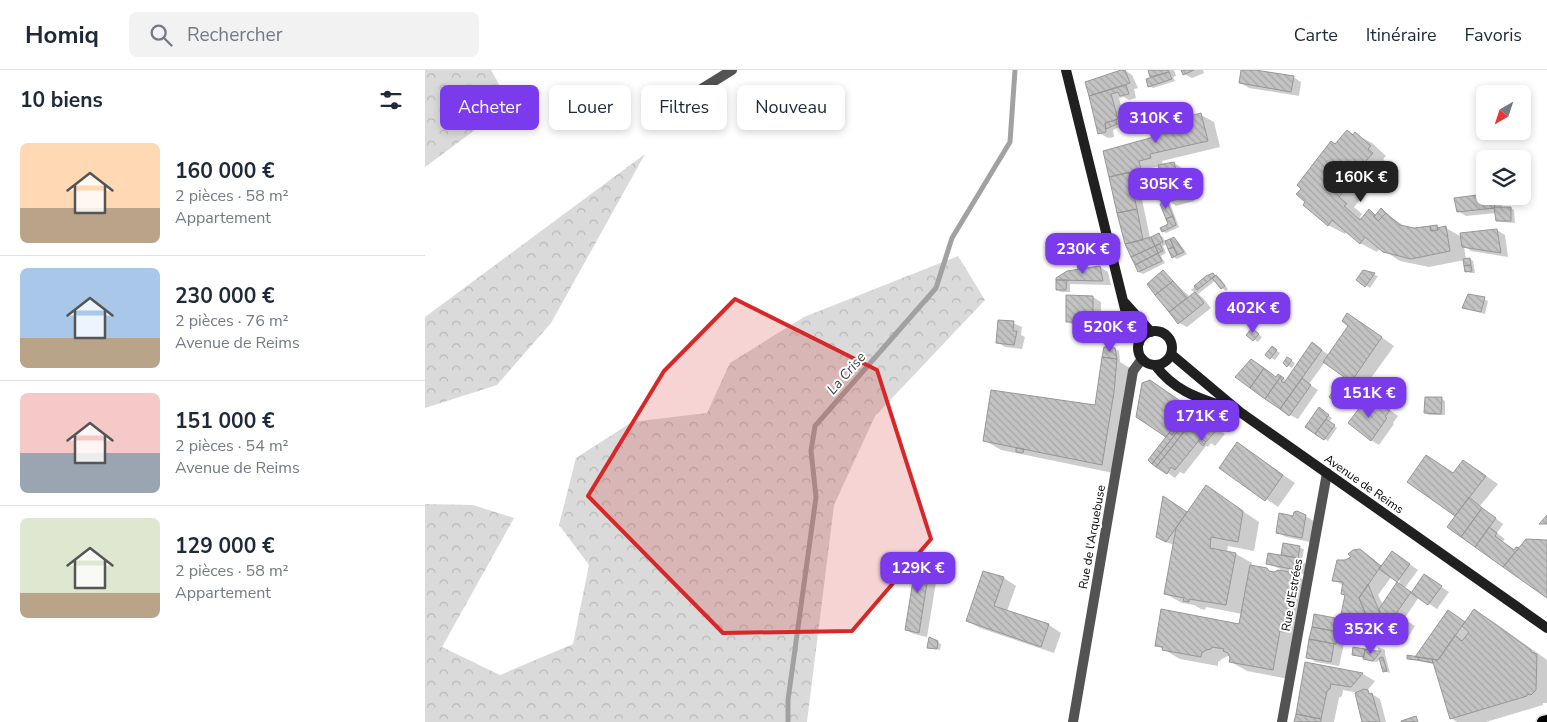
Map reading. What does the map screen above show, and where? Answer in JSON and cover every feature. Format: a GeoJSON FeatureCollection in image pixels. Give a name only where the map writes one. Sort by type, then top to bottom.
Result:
{"type":"FeatureCollection","features":[{"type":"Feature","properties":{"kind":"main road"},"geometry":{"type":"LineString","coordinates":[[1066,70],[1127,317],[1139,343],[1139,354],[1146,362],[1155,365],[1165,378],[1191,395],[1240,412]]}},
{"type":"Feature","properties":{"kind":"main road"},"geometry":{"type":"LineString","coordinates":[[1124,302],[1151,332]]}},
{"type":"Feature","properties":{"kind":"main road"},"geometry":{"type":"LineString","coordinates":[[1139,343],[1142,338],[1151,332],[1161,333],[1169,339],[1172,349],[1171,354],[1165,362],[1155,365]]}},
{"type":"Feature","properties":{"kind":"main road","name":"Avenue de Reims"},"geometry":{"type":"LineString","coordinates":[[1171,354],[1240,412],[1547,628]]}},
{"type":"Feature","properties":{"kind":"street"},"geometry":{"type":"LineString","coordinates":[[708,85],[732,70]]}},
{"type":"Feature","properties":{"kind":"street","name":"Rue de l'Arquebuse"},"geometry":{"type":"LineString","coordinates":[[1073,722],[1133,371],[1142,359]]}},
{"type":"Feature","properties":{"kind":"street","name":"Rue d'Estrées"},"geometry":{"type":"LineString","coordinates":[[1282,722],[1327,474]]}},
{"type":"Feature","properties":{"kind":"highlighted area"},"geometry":{"type":"Polygon","coordinates":[[[735,299],[877,370],[931,539],[852,631],[723,633],[588,496],[664,371],[735,299]]]}},
{"type":"Feature","properties":{"kind":"green space"},"geometry":{"type":"Polygon","coordinates":[[[425,70],[491,70],[499,85],[440,85],[440,130],[475,130],[425,167],[425,70]]]}},
{"type":"Feature","properties":{"kind":"green space"},"geometry":{"type":"Polygon","coordinates":[[[645,154],[551,323],[497,385],[425,408],[425,317],[645,154]]]}},
{"type":"Feature","properties":{"kind":"green space"},"geometry":{"type":"Polygon","coordinates":[[[958,256],[985,300],[875,416],[834,505],[807,722],[425,722],[425,504],[473,505],[514,518],[442,647],[500,675],[573,644],[589,565],[559,525],[576,458],[632,422],[707,413],[730,363],[804,317],[958,256]]]}},
{"type":"Feature","properties":{"kind":"building"},"geometry":{"type":"Polygon","coordinates":[[[1125,70],[1130,83],[1089,96],[1085,82],[1125,70]]]}},
{"type":"Feature","properties":{"kind":"building"},"geometry":{"type":"Polygon","coordinates":[[[1148,70],[1168,70],[1169,72],[1150,77],[1148,70]]]}},
{"type":"Feature","properties":{"kind":"building"},"geometry":{"type":"Polygon","coordinates":[[[1181,70],[1194,70],[1183,75],[1181,70]]]}},
{"type":"Feature","properties":{"kind":"building"},"geometry":{"type":"Polygon","coordinates":[[[1241,70],[1255,70],[1294,76],[1291,92],[1239,83],[1241,70]]]}},
{"type":"Feature","properties":{"kind":"building"},"geometry":{"type":"Polygon","coordinates":[[[1169,72],[1172,79],[1148,87],[1146,79],[1169,72]]]}},
{"type":"Feature","properties":{"kind":"building"},"geometry":{"type":"Polygon","coordinates":[[[1126,85],[1129,94],[1120,96],[1118,92],[1111,94],[1118,119],[1105,123],[1106,132],[1098,134],[1089,96],[1126,85]]]}},
{"type":"Feature","properties":{"kind":"building"},"geometry":{"type":"Polygon","coordinates":[[[1201,113],[1208,141],[1150,154],[1151,158],[1139,161],[1141,170],[1109,177],[1103,151],[1157,136],[1155,125],[1201,113]]]}},
{"type":"Feature","properties":{"kind":"building"},"geometry":{"type":"Polygon","coordinates":[[[1116,120],[1117,124],[1106,129],[1105,123],[1116,120]]]}},
{"type":"Feature","properties":{"kind":"building"},"geometry":{"type":"Polygon","coordinates":[[[1347,130],[1353,135],[1355,132],[1371,146],[1368,149],[1373,153],[1361,167],[1365,170],[1355,183],[1353,180],[1339,197],[1347,204],[1344,206],[1360,220],[1369,209],[1378,221],[1386,213],[1400,225],[1414,228],[1430,226],[1431,231],[1446,226],[1450,251],[1411,259],[1383,252],[1365,237],[1360,244],[1332,220],[1328,226],[1303,205],[1305,202],[1296,194],[1301,189],[1297,185],[1331,141],[1335,144],[1347,130]]]}},
{"type":"Feature","properties":{"kind":"building"},"geometry":{"type":"Polygon","coordinates":[[[1174,162],[1182,194],[1186,193],[1186,197],[1167,202],[1158,165],[1174,162]]]}},
{"type":"Feature","properties":{"kind":"building"},"geometry":{"type":"Polygon","coordinates":[[[1129,172],[1137,209],[1117,213],[1109,177],[1129,172]]]}},
{"type":"Feature","properties":{"kind":"building"},"geometry":{"type":"Polygon","coordinates":[[[1476,195],[1476,205],[1494,205],[1495,208],[1457,212],[1454,198],[1476,195]]]}},
{"type":"Feature","properties":{"kind":"building"},"geometry":{"type":"Polygon","coordinates":[[[1167,202],[1173,216],[1166,219],[1160,204],[1167,202]]]}},
{"type":"Feature","properties":{"kind":"building"},"geometry":{"type":"Polygon","coordinates":[[[1494,207],[1511,207],[1511,221],[1496,221],[1494,207]]]}},
{"type":"Feature","properties":{"kind":"building"},"geometry":{"type":"Polygon","coordinates":[[[1381,208],[1386,213],[1378,221],[1374,217],[1381,208]]]}},
{"type":"Feature","properties":{"kind":"building"},"geometry":{"type":"Polygon","coordinates":[[[1137,209],[1143,240],[1125,244],[1117,213],[1137,209]]]}},
{"type":"Feature","properties":{"kind":"building"},"geometry":{"type":"Polygon","coordinates":[[[1173,216],[1176,225],[1162,232],[1160,228],[1168,224],[1166,219],[1173,216]]]}},
{"type":"Feature","properties":{"kind":"building"},"geometry":{"type":"Polygon","coordinates":[[[1437,225],[1438,230],[1431,231],[1430,226],[1437,225]]]}},
{"type":"Feature","properties":{"kind":"building"},"geometry":{"type":"Polygon","coordinates":[[[1497,229],[1501,253],[1462,247],[1460,233],[1497,229]]]}},
{"type":"Feature","properties":{"kind":"building"},"geometry":{"type":"Polygon","coordinates":[[[1159,233],[1163,242],[1155,246],[1151,237],[1159,233]]]}},
{"type":"Feature","properties":{"kind":"building"},"geometry":{"type":"Polygon","coordinates":[[[1151,237],[1155,246],[1131,257],[1125,244],[1151,237]]]}},
{"type":"Feature","properties":{"kind":"building"},"geometry":{"type":"Polygon","coordinates":[[[1174,237],[1184,252],[1177,255],[1170,239],[1174,237]]]}},
{"type":"Feature","properties":{"kind":"building"},"geometry":{"type":"Polygon","coordinates":[[[1170,239],[1174,247],[1168,249],[1165,241],[1170,239]]]}},
{"type":"Feature","properties":{"kind":"building"},"geometry":{"type":"Polygon","coordinates":[[[1160,244],[1163,251],[1158,253],[1155,246],[1160,244]]]}},
{"type":"Feature","properties":{"kind":"building"},"geometry":{"type":"Polygon","coordinates":[[[1155,246],[1158,253],[1135,265],[1131,257],[1155,246]]]}},
{"type":"Feature","properties":{"kind":"building"},"geometry":{"type":"Polygon","coordinates":[[[1174,247],[1177,255],[1172,258],[1168,249],[1174,247]]]}},
{"type":"Feature","properties":{"kind":"building"},"geometry":{"type":"Polygon","coordinates":[[[1158,253],[1162,261],[1138,272],[1135,265],[1158,253]]]}},
{"type":"Feature","properties":{"kind":"building"},"geometry":{"type":"Polygon","coordinates":[[[1470,258],[1471,265],[1464,266],[1463,259],[1470,258]]]}},
{"type":"Feature","properties":{"kind":"building"},"geometry":{"type":"Polygon","coordinates":[[[1083,259],[1085,268],[1078,270],[1077,261],[1083,259]]]}},
{"type":"Feature","properties":{"kind":"building"},"geometry":{"type":"Polygon","coordinates":[[[1471,265],[1472,271],[1465,272],[1464,266],[1471,265]]]}},
{"type":"Feature","properties":{"kind":"building"},"geometry":{"type":"Polygon","coordinates":[[[1100,266],[1103,281],[1056,280],[1056,278],[1067,271],[1100,266]]]}},
{"type":"Feature","properties":{"kind":"building"},"geometry":{"type":"Polygon","coordinates":[[[1163,270],[1173,281],[1155,295],[1147,284],[1163,270]]]}},
{"type":"Feature","properties":{"kind":"building"},"geometry":{"type":"Polygon","coordinates":[[[1363,270],[1375,273],[1365,287],[1356,280],[1363,270]]]}},
{"type":"Feature","properties":{"kind":"building"},"geometry":{"type":"Polygon","coordinates":[[[1213,273],[1215,276],[1197,290],[1194,286],[1213,273]]]}},
{"type":"Feature","properties":{"kind":"building"},"geometry":{"type":"Polygon","coordinates":[[[1216,275],[1225,286],[1221,289],[1212,278],[1216,275]]]}},
{"type":"Feature","properties":{"kind":"building"},"geometry":{"type":"Polygon","coordinates":[[[1056,280],[1067,280],[1066,290],[1056,290],[1056,280]]]}},
{"type":"Feature","properties":{"kind":"building"},"geometry":{"type":"Polygon","coordinates":[[[1173,281],[1187,298],[1169,312],[1155,295],[1173,281]]]}},
{"type":"Feature","properties":{"kind":"building"},"geometry":{"type":"Polygon","coordinates":[[[1195,292],[1204,303],[1178,324],[1169,312],[1195,292]]]}},
{"type":"Feature","properties":{"kind":"building"},"geometry":{"type":"Polygon","coordinates":[[[1468,294],[1485,297],[1481,312],[1462,308],[1468,294]]]}},
{"type":"Feature","properties":{"kind":"building"},"geometry":{"type":"Polygon","coordinates":[[[1066,295],[1093,296],[1093,322],[1066,322],[1066,295]]]}},
{"type":"Feature","properties":{"kind":"building"},"geometry":{"type":"Polygon","coordinates":[[[1347,313],[1382,337],[1351,382],[1323,362],[1348,326],[1342,321],[1347,313]]]}},
{"type":"Feature","properties":{"kind":"building"},"geometry":{"type":"Polygon","coordinates":[[[998,320],[1014,321],[1013,331],[1017,331],[1014,345],[996,343],[998,320]]]}},
{"type":"Feature","properties":{"kind":"building"},"geometry":{"type":"Polygon","coordinates":[[[1252,328],[1259,334],[1253,341],[1246,335],[1252,328]]]}},
{"type":"Feature","properties":{"kind":"building"},"geometry":{"type":"Polygon","coordinates":[[[1312,342],[1322,350],[1280,409],[1265,399],[1281,376],[1284,378],[1281,381],[1284,383],[1312,342]]]}},
{"type":"Feature","properties":{"kind":"building"},"geometry":{"type":"Polygon","coordinates":[[[1272,346],[1277,350],[1270,359],[1265,355],[1272,346]]]}},
{"type":"Feature","properties":{"kind":"building"},"geometry":{"type":"Polygon","coordinates":[[[1104,347],[1115,348],[1117,359],[1102,357],[1104,347]]]}},
{"type":"Feature","properties":{"kind":"building"},"geometry":{"type":"Polygon","coordinates":[[[1102,357],[1117,359],[1114,392],[1102,465],[983,441],[991,390],[1095,405],[1102,357]]]}},
{"type":"Feature","properties":{"kind":"building"},"geometry":{"type":"Polygon","coordinates":[[[1287,357],[1292,360],[1287,367],[1283,363],[1287,357]]]}},
{"type":"Feature","properties":{"kind":"building"},"geometry":{"type":"Polygon","coordinates":[[[1251,359],[1264,368],[1250,388],[1235,377],[1251,359]]]}},
{"type":"Feature","properties":{"kind":"building"},"geometry":{"type":"Polygon","coordinates":[[[1264,368],[1276,377],[1278,374],[1281,376],[1265,399],[1250,388],[1264,368]]]}},
{"type":"Feature","properties":{"kind":"building"},"geometry":{"type":"Polygon","coordinates":[[[1302,378],[1311,385],[1289,416],[1280,409],[1302,378]]]}},
{"type":"Feature","properties":{"kind":"building"},"geometry":{"type":"Polygon","coordinates":[[[1150,380],[1189,407],[1166,437],[1136,417],[1142,383],[1150,380]]]}},
{"type":"Feature","properties":{"kind":"building"},"geometry":{"type":"Polygon","coordinates":[[[1342,390],[1344,392],[1337,403],[1329,397],[1333,391],[1338,395],[1342,390]]]}},
{"type":"Feature","properties":{"kind":"building"},"geometry":{"type":"Polygon","coordinates":[[[1425,397],[1442,397],[1441,414],[1424,413],[1425,397]]]}},
{"type":"Feature","properties":{"kind":"building"},"geometry":{"type":"Polygon","coordinates":[[[1377,401],[1390,410],[1385,417],[1387,418],[1371,441],[1348,423],[1364,402],[1372,408],[1377,401]]]}},
{"type":"Feature","properties":{"kind":"building"},"geometry":{"type":"Polygon","coordinates":[[[1319,407],[1329,415],[1315,434],[1305,427],[1319,407]]]}},
{"type":"Feature","properties":{"kind":"building"},"geometry":{"type":"Polygon","coordinates":[[[1198,414],[1218,428],[1206,442],[1188,427],[1198,414]]]}},
{"type":"Feature","properties":{"kind":"building"},"geometry":{"type":"Polygon","coordinates":[[[1180,419],[1182,421],[1172,435],[1169,433],[1180,419]]]}},
{"type":"Feature","properties":{"kind":"building"},"geometry":{"type":"Polygon","coordinates":[[[1326,419],[1335,425],[1324,440],[1315,434],[1326,419]]]}},
{"type":"Feature","properties":{"kind":"building"},"geometry":{"type":"Polygon","coordinates":[[[1182,421],[1184,423],[1152,464],[1148,460],[1169,433],[1172,435],[1182,421]]]}},
{"type":"Feature","properties":{"kind":"building"},"geometry":{"type":"Polygon","coordinates":[[[1184,423],[1188,426],[1156,467],[1152,464],[1184,423]]]}},
{"type":"Feature","properties":{"kind":"building"},"geometry":{"type":"Polygon","coordinates":[[[1188,427],[1201,438],[1175,470],[1171,467],[1167,474],[1156,467],[1188,427]]]}},
{"type":"Feature","properties":{"kind":"building"},"geometry":{"type":"Polygon","coordinates":[[[1201,438],[1206,442],[1203,446],[1198,441],[1201,438]]]}},
{"type":"Feature","properties":{"kind":"building"},"geometry":{"type":"Polygon","coordinates":[[[1237,442],[1283,475],[1265,501],[1219,468],[1237,442]]]}},
{"type":"Feature","properties":{"kind":"building"},"geometry":{"type":"Polygon","coordinates":[[[1016,448],[1024,449],[1023,453],[1016,452],[1016,448]]]}},
{"type":"Feature","properties":{"kind":"building"},"geometry":{"type":"Polygon","coordinates":[[[1426,455],[1453,473],[1463,460],[1486,476],[1455,516],[1407,482],[1426,455]]]}},
{"type":"Feature","properties":{"kind":"building"},"geometry":{"type":"Polygon","coordinates":[[[1206,485],[1243,511],[1238,542],[1211,537],[1210,548],[1236,553],[1226,605],[1189,599],[1189,602],[1183,601],[1184,598],[1164,594],[1176,528],[1206,485]]]}},
{"type":"Feature","properties":{"kind":"building"},"geometry":{"type":"Polygon","coordinates":[[[1163,496],[1187,512],[1166,542],[1156,537],[1163,496]]]}},
{"type":"Feature","properties":{"kind":"building"},"geometry":{"type":"Polygon","coordinates":[[[1469,497],[1482,508],[1461,537],[1447,527],[1469,497]]]}},
{"type":"Feature","properties":{"kind":"building"},"geometry":{"type":"Polygon","coordinates":[[[1482,508],[1496,518],[1475,547],[1461,537],[1482,508]]]}},
{"type":"Feature","properties":{"kind":"building"},"geometry":{"type":"Polygon","coordinates":[[[1297,511],[1306,515],[1302,538],[1276,533],[1279,513],[1293,516],[1294,512],[1297,511]]]}},
{"type":"Feature","properties":{"kind":"building"},"geometry":{"type":"Polygon","coordinates":[[[1547,515],[1547,524],[1539,524],[1547,515]]]}},
{"type":"Feature","properties":{"kind":"building"},"geometry":{"type":"Polygon","coordinates":[[[1489,527],[1497,533],[1495,536],[1514,550],[1516,547],[1519,548],[1503,567],[1475,547],[1489,527]]]}},
{"type":"Feature","properties":{"kind":"building"},"geometry":{"type":"Polygon","coordinates":[[[1526,539],[1547,540],[1547,598],[1503,567],[1526,539]]]}},
{"type":"Feature","properties":{"kind":"building"},"geometry":{"type":"Polygon","coordinates":[[[1283,543],[1300,546],[1298,558],[1281,555],[1283,543]]]}},
{"type":"Feature","properties":{"kind":"building"},"geometry":{"type":"Polygon","coordinates":[[[1360,549],[1381,566],[1359,598],[1370,624],[1340,619],[1345,595],[1341,594],[1343,582],[1332,581],[1337,560],[1345,560],[1351,557],[1348,554],[1353,550],[1360,549]]]}},
{"type":"Feature","properties":{"kind":"building"},"geometry":{"type":"Polygon","coordinates":[[[1392,551],[1410,564],[1397,582],[1379,569],[1392,551]]]}},
{"type":"Feature","properties":{"kind":"building"},"geometry":{"type":"Polygon","coordinates":[[[1268,553],[1298,558],[1296,570],[1266,564],[1268,553]]]}},
{"type":"Feature","properties":{"kind":"building"},"geometry":{"type":"Polygon","coordinates":[[[917,556],[931,558],[919,633],[905,630],[917,556]]]}},
{"type":"Feature","properties":{"kind":"building"},"geometry":{"type":"Polygon","coordinates":[[[1250,565],[1267,568],[1269,571],[1274,572],[1278,570],[1295,573],[1284,632],[1280,631],[1273,670],[1229,662],[1230,658],[1228,653],[1223,651],[1224,649],[1212,647],[1202,653],[1201,657],[1162,650],[1163,647],[1155,646],[1161,609],[1239,624],[1250,565]]]}},
{"type":"Feature","properties":{"kind":"building"},"geometry":{"type":"Polygon","coordinates":[[[983,571],[1004,577],[994,606],[1049,624],[1041,647],[966,621],[983,571]]]}},
{"type":"Feature","properties":{"kind":"building"},"geometry":{"type":"Polygon","coordinates":[[[1424,574],[1442,586],[1428,605],[1411,593],[1424,574]]]}},
{"type":"Feature","properties":{"kind":"building"},"geometry":{"type":"Polygon","coordinates":[[[1397,582],[1411,592],[1386,628],[1379,609],[1397,582]]]}},
{"type":"Feature","properties":{"kind":"building"},"geometry":{"type":"Polygon","coordinates":[[[1368,584],[1386,628],[1377,641],[1359,598],[1368,584]]]}},
{"type":"Feature","properties":{"kind":"building"},"geometry":{"type":"Polygon","coordinates":[[[1474,609],[1531,650],[1531,652],[1537,654],[1536,690],[1531,695],[1527,694],[1527,696],[1450,719],[1432,659],[1438,660],[1455,635],[1462,641],[1469,632],[1462,626],[1474,609]]]}},
{"type":"Feature","properties":{"kind":"building"},"geometry":{"type":"Polygon","coordinates":[[[1448,610],[1465,622],[1438,660],[1415,657],[1448,610]]]}},
{"type":"Feature","properties":{"kind":"building"},"geometry":{"type":"Polygon","coordinates":[[[1397,613],[1408,621],[1394,642],[1387,636],[1384,641],[1379,637],[1397,613]]]}},
{"type":"Feature","properties":{"kind":"building"},"geometry":{"type":"Polygon","coordinates":[[[1314,614],[1341,619],[1339,632],[1312,627],[1314,614]]]}},
{"type":"Feature","properties":{"kind":"building"},"geometry":{"type":"Polygon","coordinates":[[[1312,627],[1339,632],[1336,644],[1309,639],[1312,627]]]}},
{"type":"Feature","properties":{"kind":"building"},"geometry":{"type":"Polygon","coordinates":[[[929,637],[938,641],[937,649],[927,648],[929,637]]]}},
{"type":"Feature","properties":{"kind":"building"},"geometry":{"type":"Polygon","coordinates":[[[1309,639],[1334,644],[1331,662],[1306,658],[1309,639]]]}},
{"type":"Feature","properties":{"kind":"building"},"geometry":{"type":"Polygon","coordinates":[[[1353,647],[1365,649],[1364,657],[1352,655],[1353,647]]]}},
{"type":"Feature","properties":{"kind":"building"},"geometry":{"type":"Polygon","coordinates":[[[1365,649],[1381,651],[1373,661],[1363,659],[1365,649]]]}},
{"type":"Feature","properties":{"kind":"building"},"geometry":{"type":"Polygon","coordinates":[[[1407,655],[1419,657],[1418,660],[1407,659],[1407,655]]]}},
{"type":"Feature","properties":{"kind":"building"},"geometry":{"type":"Polygon","coordinates":[[[1383,657],[1387,671],[1383,672],[1379,658],[1383,657]]]}},
{"type":"Feature","properties":{"kind":"building"},"geometry":{"type":"Polygon","coordinates":[[[1419,657],[1432,659],[1433,663],[1418,660],[1419,657]]]}},
{"type":"Feature","properties":{"kind":"building"},"geometry":{"type":"Polygon","coordinates":[[[1305,662],[1363,673],[1351,687],[1331,684],[1330,689],[1327,691],[1321,719],[1296,714],[1305,662]]]}},
{"type":"Feature","properties":{"kind":"building"},"geometry":{"type":"Polygon","coordinates":[[[1364,689],[1368,690],[1369,694],[1372,693],[1380,722],[1362,722],[1355,693],[1364,689]]]}},
{"type":"Feature","properties":{"kind":"building"},"geometry":{"type":"Polygon","coordinates":[[[1296,714],[1321,719],[1321,722],[1294,722],[1296,714]]]}},
{"type":"Feature","properties":{"kind":"building"},"geometry":{"type":"Polygon","coordinates":[[[1416,716],[1418,722],[1401,722],[1401,721],[1416,716]]]}},
{"type":"Feature","properties":{"kind":"waterway","name":"La Crise"},"geometry":{"type":"LineString","coordinates":[[788,722],[788,700],[816,497],[811,451],[815,426],[936,288],[952,238],[1010,142],[1015,70]]}}]}
